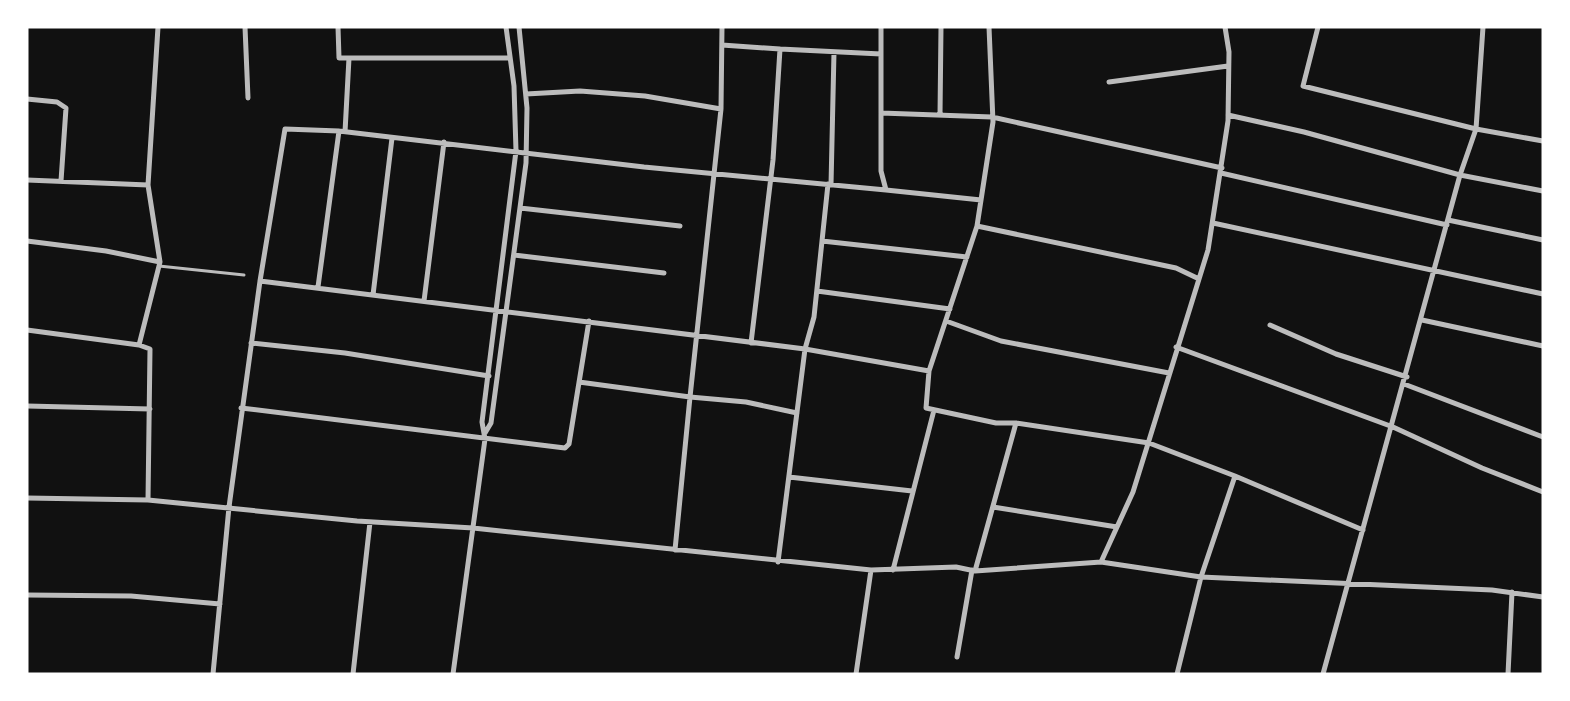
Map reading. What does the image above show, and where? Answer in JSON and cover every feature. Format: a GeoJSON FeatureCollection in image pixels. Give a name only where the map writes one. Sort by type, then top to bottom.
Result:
{"type":"FeatureCollection","features":[{"type":"Feature","properties":{"kind":"street"},"geometry":{"type":"LineString","coordinates":[[139,345],[159,264],[147,185],[158,27]]}},
{"type":"Feature","properties":{"kind":"street"},"geometry":{"type":"LineString","coordinates":[[245,27],[248,98]]}},
{"type":"Feature","properties":{"kind":"street"},"geometry":{"type":"LineString","coordinates":[[338,27],[339,58],[510,58]]}},
{"type":"Feature","properties":{"kind":"street"},"geometry":{"type":"LineString","coordinates":[[485,436],[482,422],[498,310],[516,151],[514,86],[506,27]]}},
{"type":"Feature","properties":{"kind":"street"},"geometry":{"type":"LineString","coordinates":[[453,674],[485,436],[491,423],[507,311],[526,153],[526,94],[519,27]]}},
{"type":"Feature","properties":{"kind":"street"},"geometry":{"type":"LineString","coordinates":[[675,550],[721,109],[722,27]]}},
{"type":"Feature","properties":{"kind":"street"},"geometry":{"type":"LineString","coordinates":[[881,27],[881,171],[886,190]]}},
{"type":"Feature","properties":{"kind":"street"},"geometry":{"type":"LineString","coordinates":[[940,115],[941,27]]}},
{"type":"Feature","properties":{"kind":"street"},"geometry":{"type":"LineString","coordinates":[[989,27],[992,117],[981,200],[967,257],[929,371],[926,408],[996,423],[1016,423],[1149,444],[1235,476],[1363,530]]}},
{"type":"Feature","properties":{"kind":"street"},"geometry":{"type":"LineString","coordinates":[[1101,562],[1133,492],[1197,278],[1208,250],[1222,170],[1228,115],[1225,27]]}},
{"type":"Feature","properties":{"kind":"street"},"geometry":{"type":"LineString","coordinates":[[1318,27],[1303,86],[1476,129],[1543,141]]}},
{"type":"Feature","properties":{"kind":"street"},"geometry":{"type":"LineString","coordinates":[[1323,674],[1407,377],[1460,175],[1476,129],[1484,27]]}},
{"type":"Feature","properties":{"kind":"street"},"geometry":{"type":"LineString","coordinates":[[722,45],[881,54]]}},
{"type":"Feature","properties":{"kind":"street"},"geometry":{"type":"LineString","coordinates":[[751,343],[771,179],[780,49]]}},
{"type":"Feature","properties":{"kind":"street"},"geometry":{"type":"LineString","coordinates":[[778,562],[805,349],[814,317],[830,185],[834,52]]}},
{"type":"Feature","properties":{"kind":"street"},"geometry":{"type":"LineString","coordinates":[[318,287],[342,131],[349,58]]}},
{"type":"Feature","properties":{"kind":"street"},"geometry":{"type":"LineString","coordinates":[[1109,82],[1228,66]]}},
{"type":"Feature","properties":{"kind":"street"},"geometry":{"type":"LineString","coordinates":[[526,94],[580,91],[645,96],[721,109]]}},
{"type":"Feature","properties":{"kind":"street"},"geometry":{"type":"LineString","coordinates":[[27,99],[57,102],[66,108],[61,181]]}},
{"type":"Feature","properties":{"kind":"street"},"geometry":{"type":"LineString","coordinates":[[882,112],[992,117],[1448,223],[1543,240]]}},
{"type":"Feature","properties":{"kind":"street"},"geometry":{"type":"LineString","coordinates":[[1228,115],[1304,132],[1460,175],[1543,191]]}},
{"type":"Feature","properties":{"kind":"street"},"geometry":{"type":"LineString","coordinates":[[213,674],[242,408],[285,129],[342,131],[526,153],[981,200]]}},
{"type":"Feature","properties":{"kind":"street"},"geometry":{"type":"LineString","coordinates":[[373,296],[392,138]]}},
{"type":"Feature","properties":{"kind":"street"},"geometry":{"type":"LineString","coordinates":[[424,301],[444,142]]}},
{"type":"Feature","properties":{"kind":"street"},"geometry":{"type":"LineString","coordinates":[[27,180],[147,185]]}},
{"type":"Feature","properties":{"kind":"street"},"geometry":{"type":"LineString","coordinates":[[520,208],[680,226]]}},
{"type":"Feature","properties":{"kind":"street"},"geometry":{"type":"LineString","coordinates":[[1213,223],[1436,269],[1543,294]]}},
{"type":"Feature","properties":{"kind":"street"},"geometry":{"type":"LineString","coordinates":[[976,226],[1176,268],[1197,278]]}},
{"type":"Feature","properties":{"kind":"street"},"geometry":{"type":"LineString","coordinates":[[27,240],[106,251],[159,264]]}},
{"type":"Feature","properties":{"kind":"street"},"geometry":{"type":"LineString","coordinates":[[822,241],[967,257]]}},
{"type":"Feature","properties":{"kind":"street"},"geometry":{"type":"LineString","coordinates":[[514,255],[664,273]]}},
{"type":"Feature","properties":{"kind":"street"},"geometry":{"type":"LineString","coordinates":[[260,281],[805,349],[929,371]]}},
{"type":"Feature","properties":{"kind":"street"},"geometry":{"type":"LineString","coordinates":[[817,291],[950,309]]}},
{"type":"Feature","properties":{"kind":"street"},"geometry":{"type":"LineString","coordinates":[[1422,320],[1543,346]]}},
{"type":"Feature","properties":{"kind":"street"},"geometry":{"type":"LineString","coordinates":[[242,408],[565,447],[569,444],[589,321]]}},
{"type":"Feature","properties":{"kind":"street"},"geometry":{"type":"LineString","coordinates":[[946,321],[1001,341],[1169,374]]}},
{"type":"Feature","properties":{"kind":"street"},"geometry":{"type":"LineString","coordinates":[[1270,325],[1336,354],[1407,377]]}},
{"type":"Feature","properties":{"kind":"street"},"geometry":{"type":"LineString","coordinates":[[27,330],[139,345],[150,349],[148,500]]}},
{"type":"Feature","properties":{"kind":"street"},"geometry":{"type":"LineString","coordinates":[[251,343],[345,353],[489,376]]}},
{"type":"Feature","properties":{"kind":"street"},"geometry":{"type":"LineString","coordinates":[[1176,347],[1393,426],[1482,468],[1543,492]]}},
{"type":"Feature","properties":{"kind":"street"},"geometry":{"type":"LineString","coordinates":[[579,382],[746,402],[797,412]]}},
{"type":"Feature","properties":{"kind":"street"},"geometry":{"type":"LineString","coordinates":[[1404,384],[1543,437]]}},
{"type":"Feature","properties":{"kind":"street"},"geometry":{"type":"LineString","coordinates":[[27,406],[150,409]]}},
{"type":"Feature","properties":{"kind":"street"},"geometry":{"type":"LineString","coordinates":[[892,570],[934,410]]}},
{"type":"Feature","properties":{"kind":"street"},"geometry":{"type":"LineString","coordinates":[[957,657],[973,571],[1016,423]]}},
{"type":"Feature","properties":{"kind":"street"},"geometry":{"type":"LineString","coordinates":[[1177,674],[1201,577],[1235,476]]}},
{"type":"Feature","properties":{"kind":"street"},"geometry":{"type":"LineString","coordinates":[[789,477],[912,491]]}},
{"type":"Feature","properties":{"kind":"street"},"geometry":{"type":"LineString","coordinates":[[27,498],[148,500],[370,522],[473,528],[778,562],[871,570],[956,567],[973,571],[1101,562],[1201,577],[1349,582],[1512,592],[1543,597]]}},
{"type":"Feature","properties":{"kind":"street"},"geometry":{"type":"LineString","coordinates":[[993,507],[1117,527]]}},
{"type":"Feature","properties":{"kind":"street"},"geometry":{"type":"LineString","coordinates":[[353,674],[370,522]]}},
{"type":"Feature","properties":{"kind":"street"},"geometry":{"type":"LineString","coordinates":[[856,674],[871,570]]}},
{"type":"Feature","properties":{"kind":"street"},"geometry":{"type":"LineString","coordinates":[[1508,674],[1512,592]]}},
{"type":"Feature","properties":{"kind":"street"},"geometry":{"type":"LineString","coordinates":[[27,595],[131,596],[220,604]]}},
{"type":"Feature","properties":{"kind":"lane"},"geometry":{"type":"LineString","coordinates":[[159,264],[244,275]]}}]}
